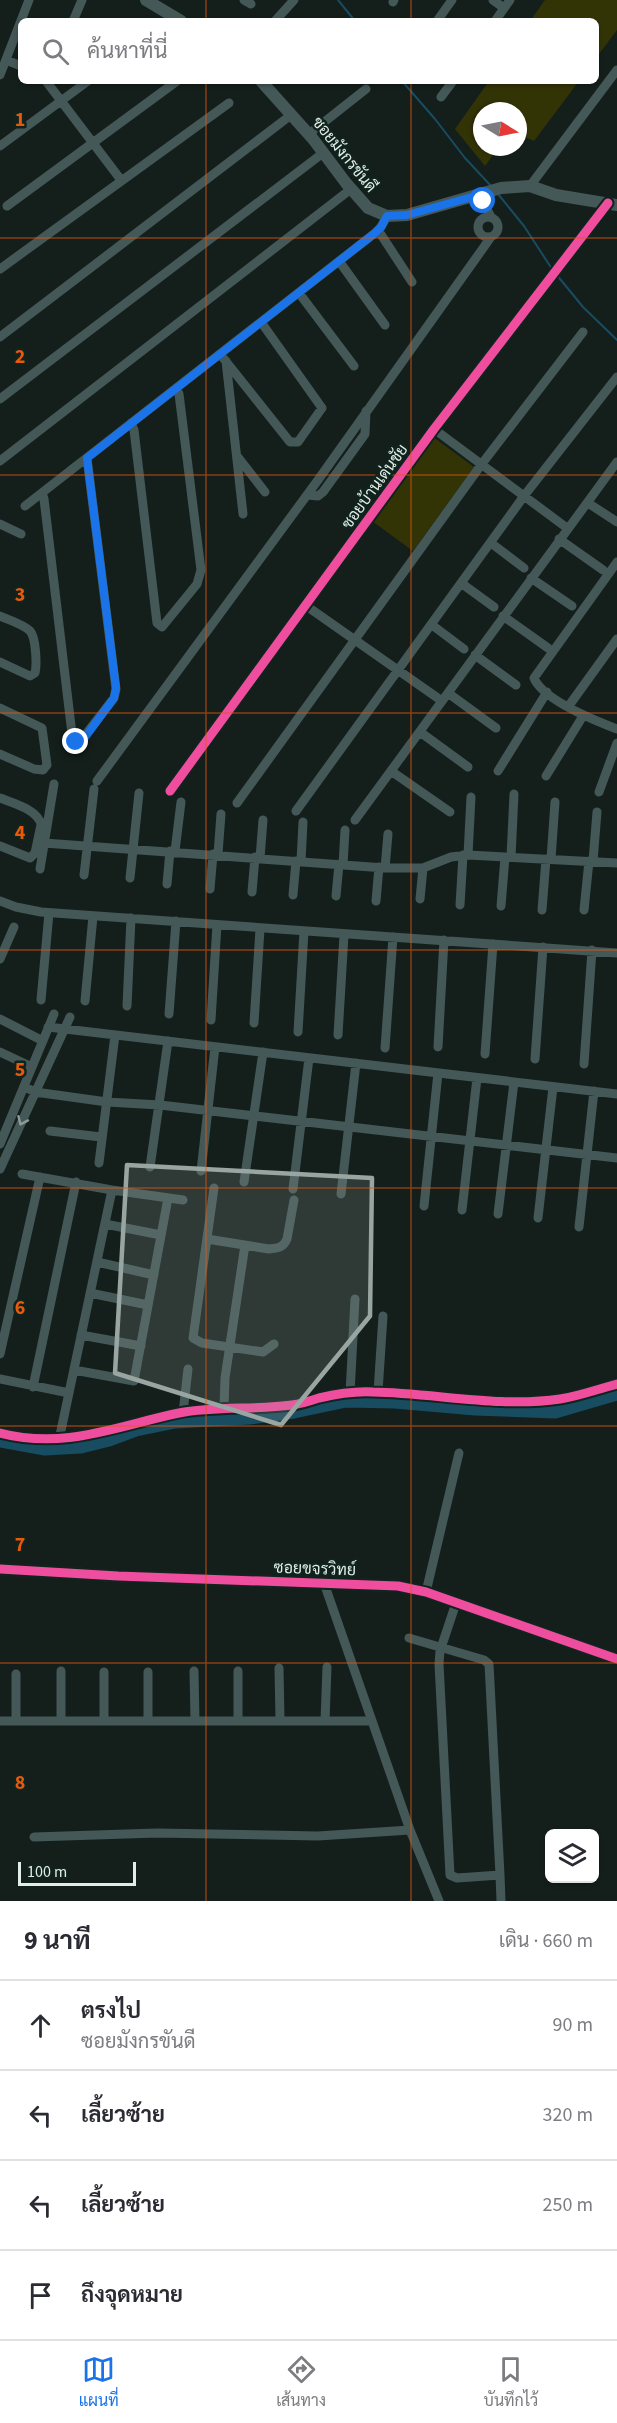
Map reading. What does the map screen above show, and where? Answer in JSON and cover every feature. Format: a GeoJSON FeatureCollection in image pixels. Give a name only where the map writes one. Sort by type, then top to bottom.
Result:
{"type":"FeatureCollection","features":[{"type":"Feature","properties":{"kind":"street"},"geometry":{"type":"LineString","coordinates":[[22,18],[29,0]]}},
{"type":"Feature","properties":{"kind":"street"},"geometry":{"type":"LineString","coordinates":[[74,18],[82,0]]}},
{"type":"Feature","properties":{"kind":"street"},"geometry":{"type":"LineString","coordinates":[[146,0],[171,18]]}},
{"type":"Feature","properties":{"kind":"street"},"geometry":{"type":"LineString","coordinates":[[277,18],[294,0]]}},
{"type":"Feature","properties":{"kind":"street"},"geometry":{"type":"LineString","coordinates":[[439,18],[452,0]]}},
{"type":"Feature","properties":{"kind":"street"},"geometry":{"type":"LineString","coordinates":[[493,0],[507,4],[497,18]]}},
{"type":"Feature","properties":{"kind":"street"},"geometry":{"type":"LineString","coordinates":[[0,75],[18,29]]}},
{"type":"Feature","properties":{"kind":"street"},"geometry":{"type":"LineString","coordinates":[[6,60],[18,65]]}},
{"type":"Feature","properties":{"kind":"street"},"geometry":{"type":"LineString","coordinates":[[530,186],[617,70]]}},
{"type":"Feature","properties":{"kind":"street"},"geometry":{"type":"LineString","coordinates":[[49,84],[121,180]]}},
{"type":"Feature","properties":{"kind":"street"},"geometry":{"type":"LineString","coordinates":[[0,146],[84,84]]}},
{"type":"Feature","properties":{"kind":"street"},"geometry":{"type":"LineString","coordinates":[[7,206],[173,84]]}},
{"type":"Feature","properties":{"kind":"street","name":"ซอยมังกรขันดี"},"geometry":{"type":"LineString","coordinates":[[264,84],[309,134],[368,208],[387,216]]}},
{"type":"Feature","properties":{"kind":"street"},"geometry":{"type":"LineString","coordinates":[[441,97],[451,84]]}},
{"type":"Feature","properties":{"kind":"street"},"geometry":{"type":"LineString","coordinates":[[309,134],[366,88]]}},
{"type":"Feature","properties":{"kind":"street"},"geometry":{"type":"LineString","coordinates":[[0,269],[229,103]]}},
{"type":"Feature","properties":{"kind":"street"},"geometry":{"type":"LineString","coordinates":[[0,337],[291,115]]}},
{"type":"Feature","properties":{"kind":"street"},"geometry":{"type":"LineString","coordinates":[[0,399],[323,153]]}},
{"type":"Feature","properties":{"kind":"street"},"geometry":{"type":"LineString","coordinates":[[25,506],[176,388],[224,357],[261,322],[378,230],[387,216],[407,215],[490,191],[530,186],[556,195],[614,204]]}},
{"type":"Feature","properties":{"kind":"street"},"geometry":{"type":"LineString","coordinates":[[0,460],[351,189]]}},
{"type":"Feature","properties":{"kind":"street"},"geometry":{"type":"LineString","coordinates":[[84,874],[96,785],[306,495],[318,496],[323,492],[360,440],[366,428],[366,411],[496,233],[498,227],[496,221],[491,217],[490,191]]}},
{"type":"Feature","properties":{"kind":"street","name":"ซอยบ้านเด่นชัย"},"geometry":{"type":"LineString","coordinates":[[170,791],[434,429],[561,265],[614,204]]}},
{"type":"Feature","properties":{"kind":"street"},"geometry":{"type":"LineString","coordinates":[[491,217],[481,219],[478,229],[484,236],[491,237]]}},
{"type":"Feature","properties":{"kind":"street"},"geometry":{"type":"LineString","coordinates":[[378,230],[412,282]]}},
{"type":"Feature","properties":{"kind":"street"},"geometry":{"type":"LineString","coordinates":[[339,261],[385,325]]}},
{"type":"Feature","properties":{"kind":"street"},"geometry":{"type":"LineString","coordinates":[[299,293],[354,366]]}},
{"type":"Feature","properties":{"kind":"street"},"geometry":{"type":"LineString","coordinates":[[224,357],[290,441],[298,442],[322,408],[261,322]]}},
{"type":"Feature","properties":{"kind":"street"},"geometry":{"type":"LineString","coordinates":[[237,803],[481,465],[583,332]]}},
{"type":"Feature","properties":{"kind":"street"},"geometry":{"type":"LineString","coordinates":[[224,357],[243,514]]}},
{"type":"Feature","properties":{"kind":"street"},"geometry":{"type":"LineString","coordinates":[[296,811],[524,496],[617,377]]}},
{"type":"Feature","properties":{"kind":"street"},"geometry":{"type":"LineString","coordinates":[[131,423],[134,430],[157,623],[162,627],[197,584],[201,570],[179,394],[176,388]]}},
{"type":"Feature","properties":{"kind":"street"},"geometry":{"type":"LineString","coordinates":[[434,429],[567,528]]}},
{"type":"Feature","properties":{"kind":"street"},"geometry":{"type":"LineString","coordinates":[[237,455],[266,492]]}},
{"type":"Feature","properties":{"kind":"street"},"geometry":{"type":"LineString","coordinates":[[42,493],[72,734],[73,739],[79,743],[114,698],[116,688],[87,458]]}},
{"type":"Feature","properties":{"kind":"street"},"geometry":{"type":"LineString","coordinates":[[356,820],[616,463]]}},
{"type":"Feature","properties":{"kind":"street"},"geometry":{"type":"LineString","coordinates":[[588,502],[617,522]]}},
{"type":"Feature","properties":{"kind":"street"},"geometry":{"type":"LineString","coordinates":[[0,524],[21,534]]}},
{"type":"Feature","properties":{"kind":"street"},"geometry":{"type":"LineString","coordinates":[[559,539],[603,570]]}},
{"type":"Feature","properties":{"kind":"street"},"geometry":{"type":"LineString","coordinates":[[491,543],[524,568]]}},
{"type":"Feature","properties":{"kind":"street"},"geometry":{"type":"LineString","coordinates":[[617,562],[535,676],[535,681],[547,693],[568,707],[583,716],[617,729]]}},
{"type":"Feature","properties":{"kind":"street"},"geometry":{"type":"LineString","coordinates":[[531,578],[572,606]]}},
{"type":"Feature","properties":{"kind":"street"},"geometry":{"type":"LineString","coordinates":[[461,583],[494,607]]}},
{"type":"Feature","properties":{"kind":"street"},"geometry":{"type":"LineString","coordinates":[[305,605],[399,670],[496,728]]}},
{"type":"Feature","properties":{"kind":"street"},"geometry":{"type":"LineString","coordinates":[[0,616],[27,629],[32,634],[36,657],[35,673],[30,676],[0,662]]}},
{"type":"Feature","properties":{"kind":"street"},"geometry":{"type":"LineString","coordinates":[[503,616],[548,648]]}},
{"type":"Feature","properties":{"kind":"street"},"geometry":{"type":"LineString","coordinates":[[432,625],[464,649]]}},
{"type":"Feature","properties":{"kind":"street"},"geometry":{"type":"LineString","coordinates":[[568,707],[617,639]]}},
{"type":"Feature","properties":{"kind":"street"},"geometry":{"type":"LineString","coordinates":[[475,655],[516,685]]}},
{"type":"Feature","properties":{"kind":"street"},"geometry":{"type":"LineString","coordinates":[[498,771],[547,693]]}},
{"type":"Feature","properties":{"kind":"street"},"geometry":{"type":"LineString","coordinates":[[0,708],[42,728],[48,765],[43,770],[34,769],[0,754]]}},
{"type":"Feature","properties":{"kind":"street"},"geometry":{"type":"LineString","coordinates":[[546,777],[583,716]]}},
{"type":"Feature","properties":{"kind":"street"},"geometry":{"type":"LineString","coordinates":[[420,732],[468,767]]}},
{"type":"Feature","properties":{"kind":"street"},"geometry":{"type":"LineString","coordinates":[[599,792],[617,743]]}},
{"type":"Feature","properties":{"kind":"street"},"geometry":{"type":"LineString","coordinates":[[391,771],[450,812]]}},
{"type":"Feature","properties":{"kind":"street"},"geometry":{"type":"LineString","coordinates":[[40,869],[54,784]]}},
{"type":"Feature","properties":{"kind":"street"},"geometry":{"type":"LineString","coordinates":[[130,878],[139,793]]}},
{"type":"Feature","properties":{"kind":"street"},"geometry":{"type":"LineString","coordinates":[[501,906],[514,794]]}},
{"type":"Feature","properties":{"kind":"street"},"geometry":{"type":"LineString","coordinates":[[460,905],[471,797]]}},
{"type":"Feature","properties":{"kind":"street"},"geometry":{"type":"LineString","coordinates":[[0,798],[35,814],[41,820],[35,853],[30,858],[0,846]]}},
{"type":"Feature","properties":{"kind":"street"},"geometry":{"type":"LineString","coordinates":[[167,884],[181,802]]}},
{"type":"Feature","properties":{"kind":"street"},"geometry":{"type":"LineString","coordinates":[[542,910],[555,802]]}},
{"type":"Feature","properties":{"kind":"street"},"geometry":{"type":"LineString","coordinates":[[584,910],[597,812]]}},
{"type":"Feature","properties":{"kind":"street"},"geometry":{"type":"LineString","coordinates":[[210,889],[221,814]]}},
{"type":"Feature","properties":{"kind":"street"},"geometry":{"type":"LineString","coordinates":[[252,892],[262,820]]}},
{"type":"Feature","properties":{"kind":"street"},"geometry":{"type":"LineString","coordinates":[[293,895],[303,822]]}},
{"type":"Feature","properties":{"kind":"street"},"geometry":{"type":"LineString","coordinates":[[336,896],[345,830]]}},
{"type":"Feature","properties":{"kind":"street"},"geometry":{"type":"LineString","coordinates":[[376,901],[388,834]]}},
{"type":"Feature","properties":{"kind":"street"},"geometry":{"type":"LineString","coordinates":[[44,843],[382,868],[423,868],[451,857],[465,855],[617,863]]}},
{"type":"Feature","properties":{"kind":"street"},"geometry":{"type":"LineString","coordinates":[[420,898],[423,868]]}},
{"type":"Feature","properties":{"kind":"street"},"geometry":{"type":"LineString","coordinates":[[0,901],[28,911],[617,953]]}},
{"type":"Feature","properties":{"kind":"street"},"geometry":{"type":"LineString","coordinates":[[41,1000],[49,912]]}},
{"type":"Feature","properties":{"kind":"street"},"geometry":{"type":"LineString","coordinates":[[85,1000],[93,916]]}},
{"type":"Feature","properties":{"kind":"street"},"geometry":{"type":"LineString","coordinates":[[127,1006],[131,918]]}},
{"type":"Feature","properties":{"kind":"street"},"geometry":{"type":"LineString","coordinates":[[169,1014],[176,921]]}},
{"type":"Feature","properties":{"kind":"street"},"geometry":{"type":"LineString","coordinates":[[211,1020],[217,925]]}},
{"type":"Feature","properties":{"kind":"street"},"geometry":{"type":"LineString","coordinates":[[0,960],[14,927]]}},
{"type":"Feature","properties":{"kind":"street"},"geometry":{"type":"LineString","coordinates":[[254,1023],[260,929]]}},
{"type":"Feature","properties":{"kind":"street"},"geometry":{"type":"LineString","coordinates":[[298,1032],[304,931]]}},
{"type":"Feature","properties":{"kind":"street"},"geometry":{"type":"LineString","coordinates":[[338,1035],[344,935]]}},
{"type":"Feature","properties":{"kind":"street"},"geometry":{"type":"LineString","coordinates":[[385,1048],[393,937]]}},
{"type":"Feature","properties":{"kind":"street"},"geometry":{"type":"LineString","coordinates":[[438,1047],[444,940]]}},
{"type":"Feature","properties":{"kind":"street"},"geometry":{"type":"LineString","coordinates":[[485,1054],[493,944]]}},
{"type":"Feature","properties":{"kind":"street"},"geometry":{"type":"LineString","coordinates":[[535,1059],[543,947]]}},
{"type":"Feature","properties":{"kind":"street"},"geometry":{"type":"LineString","coordinates":[[584,1064],[592,951]]}},
{"type":"Feature","properties":{"kind":"street"},"geometry":{"type":"LineString","coordinates":[[0,1144],[54,1014]]}},
{"type":"Feature","properties":{"kind":"street"},"geometry":{"type":"LineString","coordinates":[[0,1169],[70,1017]]}},
{"type":"Feature","properties":{"kind":"street"},"geometry":{"type":"LineString","coordinates":[[0,1019],[43,1041]]}},
{"type":"Feature","properties":{"kind":"street"},"geometry":{"type":"LineString","coordinates":[[48,1027],[617,1094]]}},
{"type":"Feature","properties":{"kind":"street"},"geometry":{"type":"LineString","coordinates":[[99,1163],[115,1035]]}},
{"type":"Feature","properties":{"kind":"street"},"geometry":{"type":"LineString","coordinates":[[150,1167],[168,1041]]}},
{"type":"Feature","properties":{"kind":"street"},"geometry":{"type":"LineString","coordinates":[[201,1171],[215,1047]]}},
{"type":"Feature","properties":{"kind":"street"},"geometry":{"type":"LineString","coordinates":[[0,1052],[32,1067]]}},
{"type":"Feature","properties":{"kind":"street"},"geometry":{"type":"LineString","coordinates":[[244,1182],[263,1052]]}},
{"type":"Feature","properties":{"kind":"street"},"geometry":{"type":"LineString","coordinates":[[293,1189],[309,1058]]}},
{"type":"Feature","properties":{"kind":"street"},"geometry":{"type":"LineString","coordinates":[[340,1194],[356,1063]]}},
{"type":"Feature","properties":{"kind":"street"},"geometry":{"type":"LineString","coordinates":[[424,1206],[438,1073]]}},
{"type":"Feature","properties":{"kind":"street"},"geometry":{"type":"LineString","coordinates":[[462,1210],[477,1078]]}},
{"type":"Feature","properties":{"kind":"street"},"geometry":{"type":"LineString","coordinates":[[498,1214],[514,1082]]}},
{"type":"Feature","properties":{"kind":"street"},"geometry":{"type":"LineString","coordinates":[[538,1218],[553,1086]]}},
{"type":"Feature","properties":{"kind":"street"},"geometry":{"type":"LineString","coordinates":[[25,1087],[35,1092],[107,1102],[160,1105],[254,1118],[617,1158]]}},
{"type":"Feature","properties":{"kind":"street"},"geometry":{"type":"LineString","coordinates":[[579,1227],[594,1091]]}},
{"type":"Feature","properties":{"kind":"street"},"geometry":{"type":"LineString","coordinates":[[50,1131],[101,1137]]}},
{"type":"Feature","properties":{"kind":"street"},"geometry":{"type":"LineString","coordinates":[[22,1174],[183,1200]]}},
{"type":"Feature","properties":{"kind":"street"},"geometry":{"type":"LineString","coordinates":[[0,1354],[39,1177]]}},
{"type":"Feature","properties":{"kind":"street"},"geometry":{"type":"LineString","coordinates":[[33,1387],[76,1182]]}},
{"type":"Feature","properties":{"kind":"street"},"geometry":{"type":"LineString","coordinates":[[214,1188],[194,1338],[202,1343],[263,1352],[273,1344]]}},
{"type":"Feature","properties":{"kind":"street"},"geometry":{"type":"LineString","coordinates":[[59,1440],[112,1190]]}},
{"type":"Feature","properties":{"kind":"street"},"geometry":{"type":"LineString","coordinates":[[74,1370],[134,1381],[168,1198]]}},
{"type":"Feature","properties":{"kind":"street"},"geometry":{"type":"LineString","coordinates":[[207,1239],[268,1249],[279,1248],[285,1244],[294,1200]]}},
{"type":"Feature","properties":{"kind":"street"},"geometry":{"type":"LineString","coordinates":[[105,1224],[161,1235]]}},
{"type":"Feature","properties":{"kind":"street"},"geometry":{"type":"LineString","coordinates":[[224,1408],[223,1395],[245,1245]]}},
{"type":"Feature","properties":{"kind":"street"},"geometry":{"type":"LineString","coordinates":[[97,1262],[154,1275]]}},
{"type":"Feature","properties":{"kind":"street"},"geometry":{"type":"LineString","coordinates":[[90,1293],[148,1305]]}},
{"type":"Feature","properties":{"kind":"street"},"geometry":{"type":"LineString","coordinates":[[350,1393],[355,1299]]}},
{"type":"Feature","properties":{"kind":"street"},"geometry":{"type":"LineString","coordinates":[[378,1392],[383,1317]]}},
{"type":"Feature","properties":{"kind":"street"},"geometry":{"type":"LineString","coordinates":[[81,1335],[141,1346]]}},
{"type":"Feature","properties":{"kind":"street"},"geometry":{"type":"LineString","coordinates":[[183,1413],[188,1369]]}},
{"type":"Feature","properties":{"kind":"street"},"geometry":{"type":"LineString","coordinates":[[0,1379],[69,1393]]}},
{"type":"Feature","properties":{"kind":"street"},"geometry":{"type":"LineString","coordinates":[[0,1433],[41,1440],[59,1440],[92,1436],[140,1421],[183,1413],[224,1408],[292,1406],[350,1393],[378,1392],[533,1401],[567,1398],[617,1383]]}},
{"type":"Feature","properties":{"kind":"street"},"geometry":{"type":"LineString","coordinates":[[426,1592],[459,1453]]}},
{"type":"Feature","properties":{"kind":"street","name":"ซอยขจรวิทย์"},"geometry":{"type":"LineString","coordinates":[[0,1569],[118,1576],[383,1585],[426,1592],[617,1659]]}},
{"type":"Feature","properties":{"kind":"street"},"geometry":{"type":"LineString","coordinates":[[324,1583],[410,1830],[439,1901]]}},
{"type":"Feature","properties":{"kind":"street"},"geometry":{"type":"LineString","coordinates":[[456,1603],[441,1647],[439,1664],[450,1875],[457,1878],[500,1875]]}},
{"type":"Feature","properties":{"kind":"street"},"geometry":{"type":"LineString","coordinates":[[409,1638],[484,1660],[489,1664],[501,1901]]}},
{"type":"Feature","properties":{"kind":"street"},"geometry":{"type":"LineString","coordinates":[[279,1668],[280,1721]]}},
{"type":"Feature","properties":{"kind":"street"},"geometry":{"type":"LineString","coordinates":[[325,1721],[327,1668]]}},
{"type":"Feature","properties":{"kind":"street"},"geometry":{"type":"LineString","coordinates":[[61,1671],[61,1721]]}},
{"type":"Feature","properties":{"kind":"street"},"geometry":{"type":"LineString","coordinates":[[148,1671],[148,1721]]}},
{"type":"Feature","properties":{"kind":"street"},"geometry":{"type":"LineString","coordinates":[[194,1671],[195,1721]]}},
{"type":"Feature","properties":{"kind":"street"},"geometry":{"type":"LineString","coordinates":[[238,1671],[238,1721]]}},
{"type":"Feature","properties":{"kind":"street"},"geometry":{"type":"LineString","coordinates":[[104,1672],[104,1721]]}},
{"type":"Feature","properties":{"kind":"street"},"geometry":{"type":"LineString","coordinates":[[16,1674],[16,1721]]}},
{"type":"Feature","properties":{"kind":"street"},"geometry":{"type":"LineString","coordinates":[[0,1721],[372,1721]]}},
{"type":"Feature","properties":{"kind":"street"},"geometry":{"type":"LineString","coordinates":[[34,1837],[157,1833],[318,1836],[410,1830]]}},
{"type":"Feature","properties":{"kind":"highlighted area"},"geometry":{"type":"Polygon","coordinates":[[[127,1165],[372,1178],[370,1316],[281,1425],[115,1373],[127,1165]]]}},
{"type":"Feature","properties":{"kind":"shaded area"},"geometry":{"type":"Polygon","coordinates":[[[545,0],[617,0],[617,30],[599,54],[599,18],[532,18],[545,0]]]}},
{"type":"Feature","properties":{"kind":"shaded area"},"geometry":{"type":"Polygon","coordinates":[[[487,84],[577,84],[534,141],[527,138],[527,102],[474,102],[487,84]]]}},
{"type":"Feature","properties":{"kind":"shaded area"},"geometry":{"type":"Polygon","coordinates":[[[473,104],[473,151],[455,129],[473,104]]]}},
{"type":"Feature","properties":{"kind":"shaded area"},"geometry":{"type":"Polygon","coordinates":[[[477,156],[492,156],[485,166],[477,156]]]}},
{"type":"Feature","properties":{"kind":"shaded area"},"geometry":{"type":"Polygon","coordinates":[[[433,437],[474,467],[413,551],[372,521],[433,437]]]}},
{"type":"Feature","properties":{"kind":"waterway"},"geometry":{"type":"LineString","coordinates":[[338,0],[353,18]]}},
{"type":"Feature","properties":{"kind":"waterway"},"geometry":{"type":"LineString","coordinates":[[405,84],[465,158],[492,187]]}},
{"type":"Feature","properties":{"kind":"waterway"},"geometry":{"type":"LineString","coordinates":[[498,194],[524,226],[552,269]]}},
{"type":"Feature","properties":{"kind":"waterway"},"geometry":{"type":"LineString","coordinates":[[556,274],[583,307],[617,340]]}},
{"type":"Feature","properties":{"kind":"waterway"},"geometry":{"type":"LineString","coordinates":[[0,1440],[45,1448],[81,1446],[136,1429],[175,1421],[249,1417],[294,1411],[346,1400],[555,1411],[617,1393]]}},
{"type":"Feature","properties":{"kind":"cycle path"},"geometry":{"type":"LineString","coordinates":[[170,791],[434,429],[608,203]]}},
{"type":"Feature","properties":{"kind":"cycle path"},"geometry":{"type":"LineString","coordinates":[[0,1433],[24,1438],[69,1438],[179,1413],[292,1405],[352,1392],[514,1402],[567,1398],[617,1384]]}},
{"type":"Feature","properties":{"kind":"cycle path"},"geometry":{"type":"LineString","coordinates":[[0,1569],[118,1576],[398,1586],[426,1592],[617,1659]]}},
{"type":"Feature","properties":{"kind":"route"},"geometry":{"type":"LineString","coordinates":[[76,742],[83,740],[114,698],[116,688],[90,465],[87,458],[375,233],[387,216],[407,215],[479,195],[483,201]]}}]}
